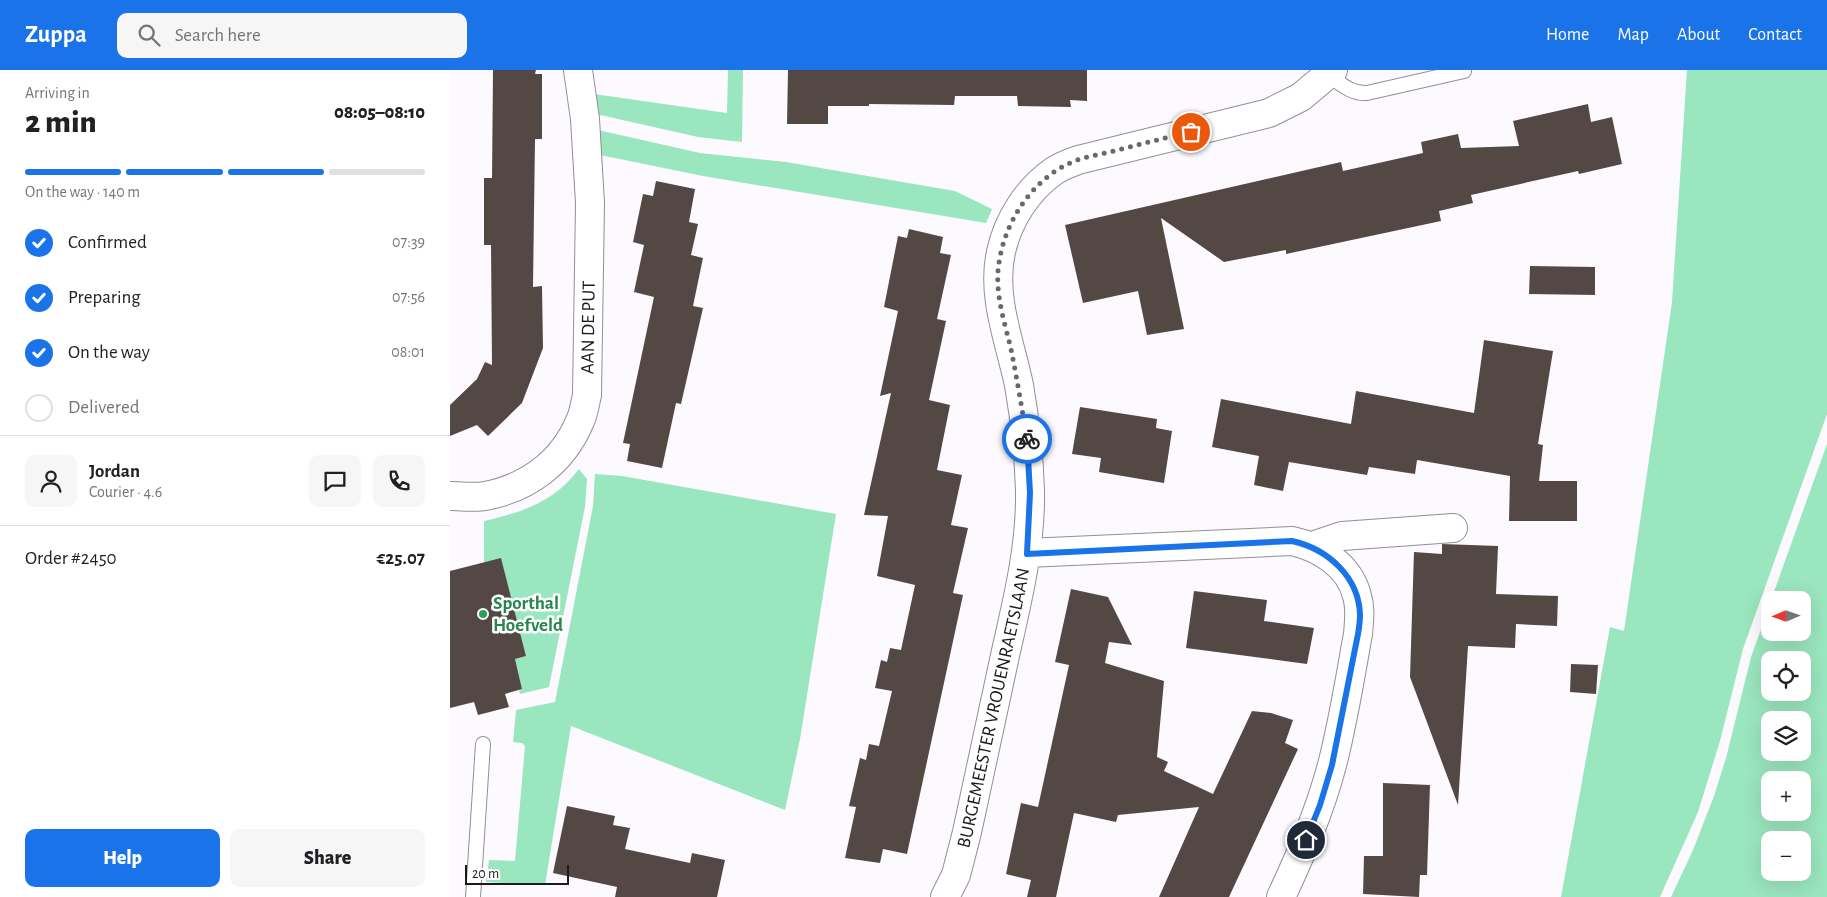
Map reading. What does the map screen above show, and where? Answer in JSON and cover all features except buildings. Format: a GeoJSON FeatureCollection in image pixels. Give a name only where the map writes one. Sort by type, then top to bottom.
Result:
{"type":"FeatureCollection","features":[{"type":"Feature","properties":{"kind":"street","name":"AAN DE PUT"},"geometry":{"type":"LineString","coordinates":[[450,496],[483,496],[516,488],[537,477],[553,463],[566,447],[581,420],[587,395],[590,203],[585,119],[578,70]]}},
{"type":"Feature","properties":{"kind":"street","name":"BURGEMEESTER VROUENRAETSLAAN"},"geometry":{"type":"LineString","coordinates":[[945,897],[956,875],[967,832],[1027,554],[1030,493],[1028,446],[1019,386],[999,296],[998,272],[1001,252],[1008,230],[1025,198],[1055,170],[1078,160],[1269,113],[1301,98],[1331,72]]}},
{"type":"Feature","properties":{"kind":"street"},"geometry":{"type":"LineString","coordinates":[[1312,546],[1342,536],[1453,528]]}},
{"type":"Feature","properties":{"kind":"street"},"geometry":{"type":"LineString","coordinates":[[1027,554],[1292,541],[1312,546],[1326,554],[1348,578],[1357,594],[1360,616],[1343,715],[1332,765],[1320,805],[1300,858],[1281,897]]}},
{"type":"Feature","properties":{"kind":"lane","name":"BURGEMEESTER VROUENRAETSLAAN"},"geometry":{"type":"LineString","coordinates":[[1331,72],[1346,88],[1359,93],[1367,93],[1464,71]]}},
{"type":"Feature","properties":{"kind":"lane"},"geometry":{"type":"LineString","coordinates":[[472,897],[483,744]]}},
{"type":"Feature","properties":{"kind":"green space"},"geometry":{"type":"Polygon","coordinates":[[[728,70],[743,70],[742,142],[698,137],[596,114],[594,94],[727,113],[728,70]]]}},
{"type":"Feature","properties":{"kind":"green space"},"geometry":{"type":"Polygon","coordinates":[[[1687,70],[1827,70],[1827,414],[1764,591],[1761,591],[1761,599],[1743,649],[1720,741],[1698,812],[1660,897],[1561,897],[1610,627],[1624,631],[1672,302],[1687,70]]]}},
{"type":"Feature","properties":{"kind":"green space"},"geometry":{"type":"Polygon","coordinates":[[[598,130],[700,153],[786,162],[955,191],[992,209],[986,223],[703,176],[600,155],[598,130]]]}},
{"type":"Feature","properties":{"kind":"green space"},"geometry":{"type":"Polygon","coordinates":[[[1827,444],[1827,897],[1671,897],[1693,850],[1714,796],[1726,758],[1751,657],[1761,629],[1761,641],[1811,641],[1811,591],[1774,591],[1827,444]]]}},
{"type":"Feature","properties":{"kind":"green space"},"geometry":{"type":"Polygon","coordinates":[[[579,469],[587,479],[585,507],[549,687],[520,694],[519,690],[522,689],[515,659],[526,656],[501,559],[484,563],[484,521],[512,514],[548,498],[559,490],[579,469]]]}},
{"type":"Feature","properties":{"kind":"green space"},"geometry":{"type":"Polygon","coordinates":[[[595,474],[622,476],[836,514],[800,739],[785,810],[571,726],[545,885],[486,882],[489,860],[515,861],[525,746],[522,743],[513,742],[516,710],[555,702],[593,506],[595,474]]]}},
{"type":"Feature","properties":{"kind":"way so far"},"geometry":{"type":"LineString","coordinates":[[1027,439],[1019,386],[999,296],[998,272],[1001,252],[1008,230],[1025,198],[1055,170],[1078,160],[1191,132]]}},
{"type":"Feature","properties":{"kind":"place","name":"Sporthal Hoefveld"},"geometry":{"type":"Point","coordinates":[483,614]}},
{"type":"Feature","properties":{"kind":"route"},"geometry":{"type":"LineString","coordinates":[[1027,439],[1030,493],[1027,554],[1292,541],[1312,546],[1326,554],[1348,578],[1357,594],[1360,616],[1358,634],[1332,765],[1320,805],[1306,840]]}}]}
